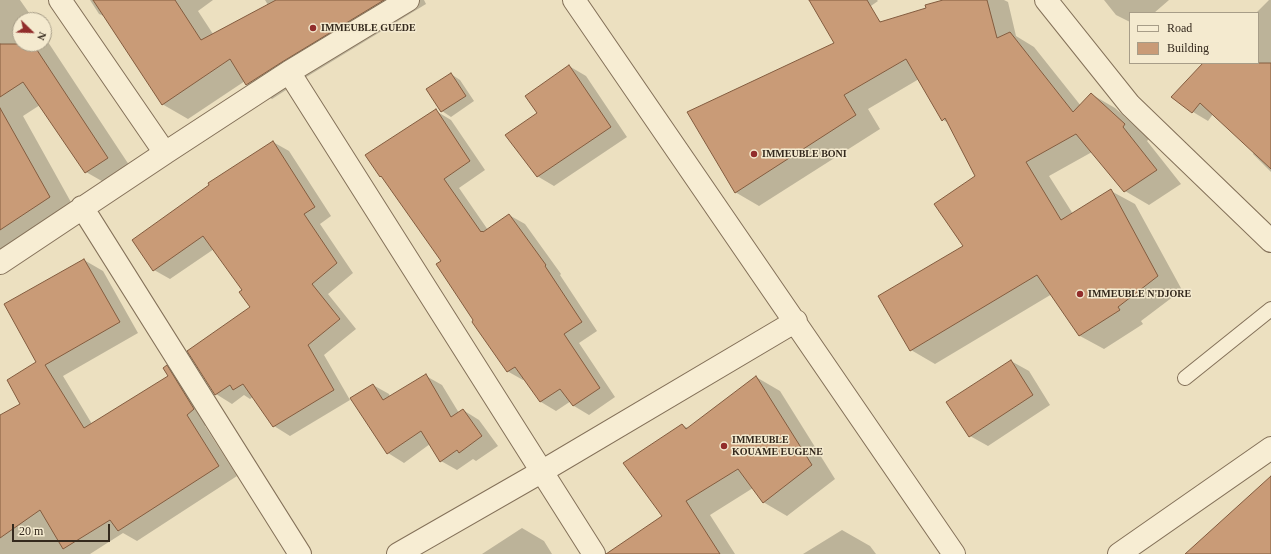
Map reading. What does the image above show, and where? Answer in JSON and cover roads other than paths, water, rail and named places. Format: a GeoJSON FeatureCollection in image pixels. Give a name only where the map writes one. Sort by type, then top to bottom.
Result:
{"type":"FeatureCollection","features":[{"type":"Feature","properties":{"kind":"street"},"geometry":{"type":"LineString","coordinates":[[60,0],[165,153]]}},
{"type":"Feature","properties":{"kind":"street"},"geometry":{"type":"LineString","coordinates":[[0,263],[82,207],[289,72],[408,0]]}},
{"type":"Feature","properties":{"kind":"street"},"geometry":{"type":"LineString","coordinates":[[574,0],[796,321],[954,554]]}},
{"type":"Feature","properties":{"kind":"street"},"geometry":{"type":"LineString","coordinates":[[1046,0],[1130,105],[1271,240]]}},
{"type":"Feature","properties":{"kind":"street"},"geometry":{"type":"LineString","coordinates":[[289,72],[594,554]]}},
{"type":"Feature","properties":{"kind":"street"},"geometry":{"type":"LineString","coordinates":[[82,207],[300,554]]}},
{"type":"Feature","properties":{"kind":"street"},"geometry":{"type":"LineString","coordinates":[[398,554],[541,472],[796,321]]}},
{"type":"Feature","properties":{"kind":"street"},"geometry":{"type":"LineString","coordinates":[[1119,554],[1271,448]]}},
{"type":"Feature","properties":{"kind":"lane"},"geometry":{"type":"LineString","coordinates":[[1184,378],[1271,309]]}},
{"type":"Feature","properties":{"kind":"place","name":"IMMEUBLE GUEDE"},"geometry":{"type":"Point","coordinates":[313,28]}},
{"type":"Feature","properties":{"kind":"place","name":"IMMEUBLE BONI"},"geometry":{"type":"Point","coordinates":[754,154]}},
{"type":"Feature","properties":{"kind":"place","name":"IMMEUBLE N'DJORE"},"geometry":{"type":"Point","coordinates":[1080,294]}},
{"type":"Feature","properties":{"kind":"place","name":"IMMEUBLE KOUAME EUGENE"},"geometry":{"type":"Point","coordinates":[724,446]}}]}
